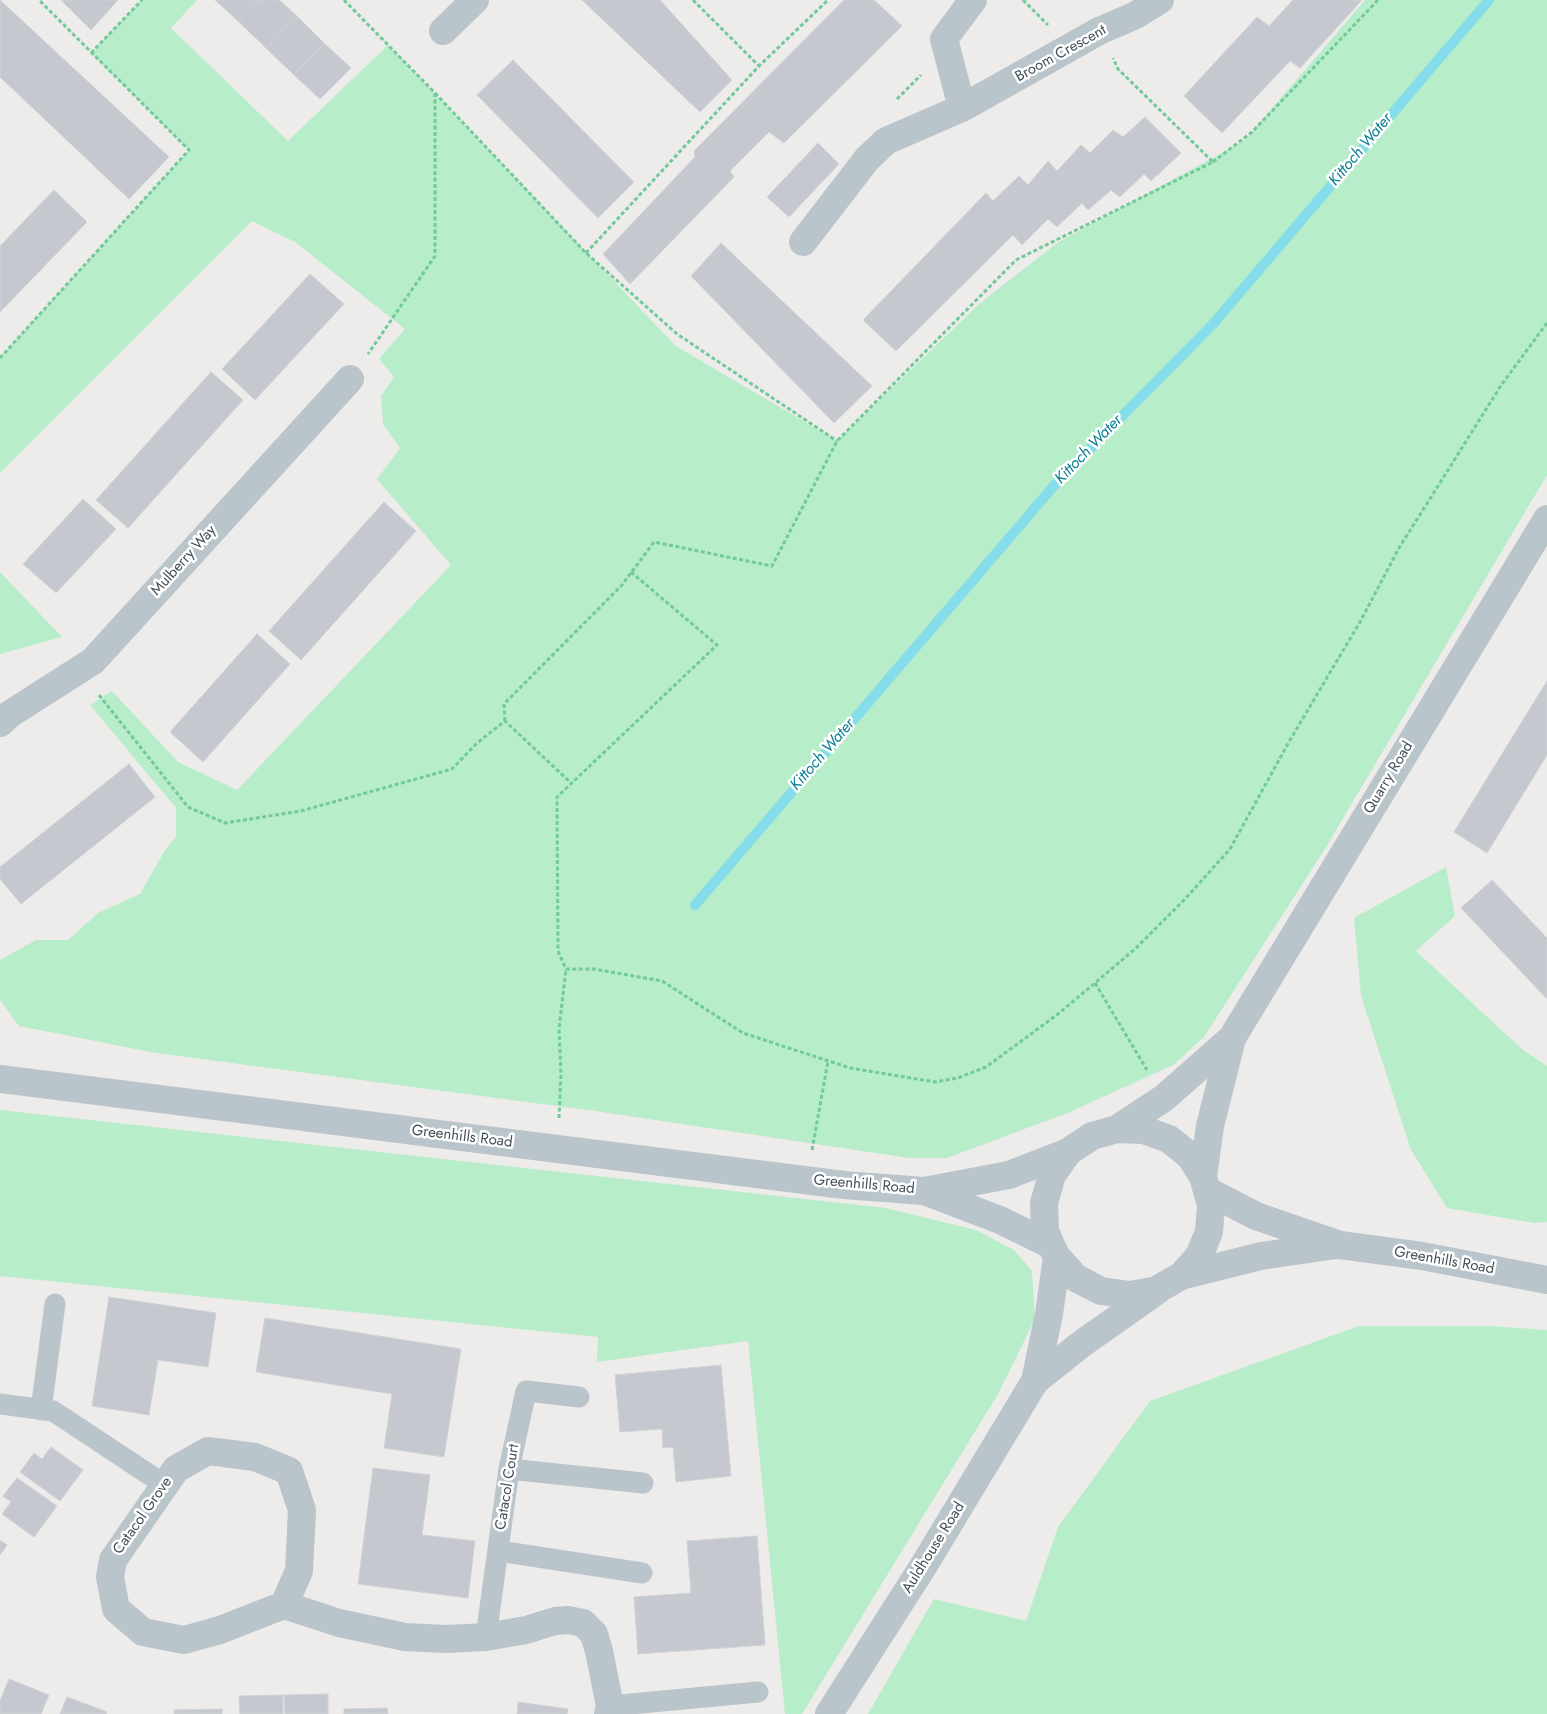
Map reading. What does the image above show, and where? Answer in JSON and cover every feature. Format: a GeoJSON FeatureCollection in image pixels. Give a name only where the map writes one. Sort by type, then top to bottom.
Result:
{"type":"FeatureCollection","features":[{"type":"Feature","properties":{"kind":"street"},"geometry":{"type":"LineString","coordinates":[[443,31],[475,0]]}},
{"type":"Feature","properties":{"kind":"street"},"geometry":{"type":"LineString","coordinates":[[962,108],[944,39],[973,0]]}},
{"type":"Feature","properties":{"kind":"street","name":"Broom Crescent"},"geometry":{"type":"LineString","coordinates":[[803,242],[867,159],[886,141],[962,108],[1099,31],[1136,15],[1160,0]]}},
{"type":"Feature","properties":{"kind":"street","name":"Mulberry Way"},"geometry":{"type":"LineString","coordinates":[[0,723],[10,714],[94,661],[350,379]]}},
{"type":"Feature","properties":{"kind":"street","name":"Quarry Road"},"geometry":{"type":"LineString","coordinates":[[1205,1184],[1210,1126],[1232,1038],[1547,519]]}},
{"type":"Feature","properties":{"kind":"street","name":"Quarry Road"},"geometry":{"type":"LineString","coordinates":[[1117,1129],[1164,1098],[1232,1038]]}},
{"type":"Feature","properties":{"kind":"street","name":"Greenhills Road"},"geometry":{"type":"LineString","coordinates":[[0,1079],[844,1185],[924,1191],[1009,1175],[1068,1152]]}},
{"type":"Feature","properties":{"kind":"street"},"geometry":{"type":"LineString","coordinates":[[1117,1129],[1144,1130],[1169,1139],[1190,1156],[1205,1184],[1211,1205],[1209,1232],[1199,1256],[1181,1276],[1158,1290],[1130,1296],[1102,1291],[1076,1278],[1054,1251],[1045,1231],[1044,1203],[1052,1176],[1068,1152],[1092,1136],[1117,1129]]}},
{"type":"Feature","properties":{"kind":"street","name":"Greenhills Road"},"geometry":{"type":"LineString","coordinates":[[1205,1184],[1256,1216],[1340,1244],[1422,1256],[1547,1280]]}},
{"type":"Feature","properties":{"kind":"street","name":"Greenhills Road"},"geometry":{"type":"LineString","coordinates":[[924,1191],[1000,1220],[1054,1251]]}},
{"type":"Feature","properties":{"kind":"street","name":"Greenhills Road"},"geometry":{"type":"LineString","coordinates":[[1181,1276],[1261,1256],[1340,1244]]}},
{"type":"Feature","properties":{"kind":"street","name":"Auldhouse Road"},"geometry":{"type":"LineString","coordinates":[[1036,1381],[1049,1314],[1054,1251]]}},
{"type":"Feature","properties":{"kind":"street","name":"Auldhouse Road"},"geometry":{"type":"LineString","coordinates":[[829,1714],[924,1565],[1036,1381],[1074,1349],[1158,1290]]}},
{"type":"Feature","properties":{"kind":"street","name":"Catacol Grove"},"geometry":{"type":"LineString","coordinates":[[208,1451],[255,1457],[289,1471],[302,1510],[299,1571],[284,1605],[220,1630],[184,1640],[143,1632],[116,1609],[110,1577],[113,1560],[176,1469],[208,1451]]}},
{"type":"Feature","properties":{"kind":"street"},"geometry":{"type":"LineString","coordinates":[[284,1605],[339,1623],[405,1637],[446,1639],[486,1637],[526,1630],[555,1621],[568,1620],[583,1623],[594,1634],[611,1711]]}},
{"type":"Feature","properties":{"kind":"lane"},"geometry":{"type":"LineString","coordinates":[[41,1410],[55,1304]]}},
{"type":"Feature","properties":{"kind":"lane","name":"Catacol Court"},"geometry":{"type":"LineString","coordinates":[[486,1637],[509,1469],[526,1392],[579,1397]]}},
{"type":"Feature","properties":{"kind":"lane"},"geometry":{"type":"LineString","coordinates":[[0,1404],[53,1411],[165,1485]]}},
{"type":"Feature","properties":{"kind":"lane"},"geometry":{"type":"LineString","coordinates":[[509,1469],[643,1483]]}},
{"type":"Feature","properties":{"kind":"lane"},"geometry":{"type":"LineString","coordinates":[[499,1551],[642,1573]]}},
{"type":"Feature","properties":{"kind":"lane"},"geometry":{"type":"LineString","coordinates":[[611,1711],[758,1692]]}},
{"type":"Feature","properties":{"kind":"path"},"geometry":{"type":"LineString","coordinates":[[0,358],[189,150],[39,0]]}},
{"type":"Feature","properties":{"kind":"path"},"geometry":{"type":"LineString","coordinates":[[91,52],[142,0]]}},
{"type":"Feature","properties":{"kind":"path"},"geometry":{"type":"LineString","coordinates":[[344,0],[586,253],[677,334],[837,441]]}},
{"type":"Feature","properties":{"kind":"path"},"geometry":{"type":"LineString","coordinates":[[693,0],[759,66]]}},
{"type":"Feature","properties":{"kind":"path"},"geometry":{"type":"LineString","coordinates":[[586,253],[759,66],[828,0]]}},
{"type":"Feature","properties":{"kind":"path"},"geometry":{"type":"LineString","coordinates":[[571,783],[505,721],[504,704],[622,585],[654,542],[772,566],[837,441],[1016,260],[1214,162],[1252,132],[1378,0]]}},
{"type":"Feature","properties":{"kind":"path"},"geometry":{"type":"LineString","coordinates":[[1099,31],[1118,69],[1214,162]]}},
{"type":"Feature","properties":{"kind":"path"},"geometry":{"type":"LineString","coordinates":[[350,379],[435,256],[435,93]]}},
{"type":"Feature","properties":{"kind":"path"},"geometry":{"type":"LineString","coordinates":[[566,969],[594,969],[662,981],[743,1033],[850,1068],[935,1082],[958,1078],[986,1067],[1058,1014],[1136,948],[1230,849],[1290,740],[1360,622],[1399,548],[1502,384],[1547,323]]}},
{"type":"Feature","properties":{"kind":"path"},"geometry":{"type":"LineString","coordinates":[[558,1148],[561,1074],[559,1029],[566,969],[558,951],[556,797],[717,645],[631,572]]}},
{"type":"Feature","properties":{"kind":"path"},"geometry":{"type":"LineString","coordinates":[[79,670],[188,807],[225,823],[301,811],[452,769],[477,743],[505,721]]}},
{"type":"Feature","properties":{"kind":"path"},"geometry":{"type":"LineString","coordinates":[[1094,983],[1164,1098]]}},
{"type":"Feature","properties":{"kind":"path"},"geometry":{"type":"LineString","coordinates":[[806,1180],[828,1061]]}},
{"type":"Feature","properties":{"kind":"green space"},"geometry":{"type":"Polygon","coordinates":[[[142,0],[197,0],[171,28],[288,141],[388,45],[676,346],[837,441],[979,304],[1057,243],[1245,140],[1365,0],[1547,0],[1547,475],[1323,852],[1204,1037],[1173,1065],[1070,1112],[947,1158],[909,1158],[595,1111],[156,1053],[19,1026],[0,1000],[0,960],[36,940],[68,940],[98,913],[140,894],[164,852],[176,836],[176,808],[90,705],[112,691],[178,762],[237,790],[451,565],[377,479],[400,448],[383,424],[381,396],[394,377],[379,359],[405,329],[295,242],[252,221],[0,473],[0,358],[189,150],[91,53],[142,0]]]}},
{"type":"Feature","properties":{"kind":"green space"},"geometry":{"type":"Polygon","coordinates":[[[0,572],[62,637],[0,654],[0,572]]]}},
{"type":"Feature","properties":{"kind":"green space"},"geometry":{"type":"Polygon","coordinates":[[[1446,867],[1455,916],[1416,951],[1523,1050],[1547,1066],[1547,1222],[1534,1223],[1447,1208],[1411,1150],[1361,996],[1354,918],[1446,867]]]}},
{"type":"Feature","properties":{"kind":"green space"},"geometry":{"type":"Polygon","coordinates":[[[0,1110],[886,1208],[976,1230],[1014,1250],[1032,1271],[1035,1319],[998,1394],[802,1714],[785,1714],[748,1341],[597,1362],[598,1337],[0,1276],[0,1110]]]}},
{"type":"Feature","properties":{"kind":"green space"},"geometry":{"type":"Polygon","coordinates":[[[1359,1326],[1491,1326],[1547,1330],[1547,1714],[868,1714],[934,1599],[1026,1621],[1058,1527],[1150,1401],[1359,1326]]]}},
{"type":"Feature","properties":{"kind":"building"},"geometry":{"type":"Polygon","coordinates":[[[0,0],[169,157],[129,199],[0,77],[0,0]]]}},
{"type":"Feature","properties":{"kind":"building"},"geometry":{"type":"Polygon","coordinates":[[[61,0],[118,0],[91,30],[61,0]]]}},
{"type":"Feature","properties":{"kind":"building"},"geometry":{"type":"Polygon","coordinates":[[[215,0],[259,0],[238,21],[215,0]]]}},
{"type":"Feature","properties":{"kind":"building"},"geometry":{"type":"Polygon","coordinates":[[[259,0],[279,0],[297,16],[266,48],[238,21],[259,0]]]}},
{"type":"Feature","properties":{"kind":"building"},"geometry":{"type":"Polygon","coordinates":[[[582,0],[660,0],[732,80],[700,112],[582,0]]]}},
{"type":"Feature","properties":{"kind":"building"},"geometry":{"type":"Polygon","coordinates":[[[844,0],[874,0],[902,26],[784,143],[769,132],[730,171],[734,177],[630,284],[603,254],[695,157],[694,151],[844,0]]]}},
{"type":"Feature","properties":{"kind":"building"},"geometry":{"type":"Polygon","coordinates":[[[1293,0],[1362,0],[1300,68],[1290,61],[1222,133],[1184,96],[1257,17],[1269,26],[1293,0]]]}},
{"type":"Feature","properties":{"kind":"building"},"geometry":{"type":"Polygon","coordinates":[[[297,16],[324,43],[294,75],[266,48],[297,16]]]}},
{"type":"Feature","properties":{"kind":"building"},"geometry":{"type":"Polygon","coordinates":[[[324,43],[351,68],[320,99],[294,75],[324,43]]]}},
{"type":"Feature","properties":{"kind":"building"},"geometry":{"type":"Polygon","coordinates":[[[513,60],[634,182],[598,218],[477,95],[513,60]]]}},
{"type":"Feature","properties":{"kind":"building"},"geometry":{"type":"Polygon","coordinates":[[[1145,117],[1181,153],[1151,181],[1144,174],[1120,197],[1111,190],[1088,210],[1082,203],[1057,227],[1048,219],[1022,245],[1013,235],[896,351],[863,320],[986,193],[993,201],[1019,176],[1028,185],[1048,161],[1057,171],[1081,145],[1090,153],[1113,130],[1123,137],[1145,117]]]}},
{"type":"Feature","properties":{"kind":"building"},"geometry":{"type":"Polygon","coordinates":[[[818,143],[839,164],[789,217],[767,197],[818,143]]]}},
{"type":"Feature","properties":{"kind":"building"},"geometry":{"type":"Polygon","coordinates":[[[54,190],[87,222],[0,312],[0,246],[54,190]]]}},
{"type":"Feature","properties":{"kind":"building"},"geometry":{"type":"Polygon","coordinates":[[[721,243],[872,386],[834,423],[691,276],[721,243]]]}},
{"type":"Feature","properties":{"kind":"building"},"geometry":{"type":"Polygon","coordinates":[[[310,274],[344,304],[255,400],[222,369],[310,274]]]}},
{"type":"Feature","properties":{"kind":"building"},"geometry":{"type":"Polygon","coordinates":[[[211,372],[243,400],[128,528],[96,500],[211,372]]]}},
{"type":"Feature","properties":{"kind":"building"},"geometry":{"type":"Polygon","coordinates":[[[83,499],[116,529],[56,593],[23,564],[83,499]]]}},
{"type":"Feature","properties":{"kind":"building"},"geometry":{"type":"Polygon","coordinates":[[[384,502],[416,531],[301,660],[269,631],[384,502]]]}},
{"type":"Feature","properties":{"kind":"building"},"geometry":{"type":"Polygon","coordinates":[[[257,634],[290,664],[203,762],[170,732],[257,634]]]}},
{"type":"Feature","properties":{"kind":"building"},"geometry":{"type":"Polygon","coordinates":[[[1547,681],[1547,755],[1487,853],[1454,832],[1547,681]]]}},
{"type":"Feature","properties":{"kind":"building"},"geometry":{"type":"Polygon","coordinates":[[[129,764],[155,797],[21,904],[0,879],[0,867],[129,764]]]}},
{"type":"Feature","properties":{"kind":"building"},"geometry":{"type":"Polygon","coordinates":[[[1492,880],[1547,938],[1547,999],[1461,908],[1492,880]]]}},
{"type":"Feature","properties":{"kind":"building"},"geometry":{"type":"Polygon","coordinates":[[[109,1297],[216,1313],[208,1367],[158,1360],[149,1415],[92,1406],[109,1297]]]}},
{"type":"Feature","properties":{"kind":"building"},"geometry":{"type":"Polygon","coordinates":[[[265,1318],[461,1349],[444,1457],[384,1448],[392,1394],[256,1372],[265,1318]]]}},
{"type":"Feature","properties":{"kind":"building"},"geometry":{"type":"Polygon","coordinates":[[[721,1365],[731,1476],[676,1482],[673,1447],[663,1448],[662,1429],[620,1432],[615,1375],[721,1365]]]}},
{"type":"Feature","properties":{"kind":"building"},"geometry":{"type":"Polygon","coordinates":[[[51,1447],[83,1470],[60,1501],[20,1472],[34,1453],[42,1459],[51,1447]]]}},
{"type":"Feature","properties":{"kind":"building"},"geometry":{"type":"Polygon","coordinates":[[[373,1468],[430,1475],[422,1535],[475,1541],[468,1598],[358,1584],[373,1468]]]}},
{"type":"Feature","properties":{"kind":"building"},"geometry":{"type":"Polygon","coordinates":[[[17,1478],[57,1506],[34,1537],[2,1514],[11,1502],[3,1496],[17,1478]]]}},
{"type":"Feature","properties":{"kind":"building"},"geometry":{"type":"Polygon","coordinates":[[[757,1536],[765,1645],[638,1654],[634,1597],[691,1593],[687,1541],[757,1536]]]}},
{"type":"Feature","properties":{"kind":"building"},"geometry":{"type":"Polygon","coordinates":[[[0,1540],[7,1545],[0,1555],[0,1540]]]}},
{"type":"Feature","properties":{"kind":"building"},"geometry":{"type":"Polygon","coordinates":[[[9,1679],[49,1695],[41,1714],[0,1714],[0,1701],[9,1679]]]}},
{"type":"Feature","properties":{"kind":"building"},"geometry":{"type":"Polygon","coordinates":[[[328,1694],[328,1714],[285,1714],[284,1695],[328,1694]]]}},
{"type":"Feature","properties":{"kind":"building"},"geometry":{"type":"Polygon","coordinates":[[[283,1695],[283,1714],[240,1714],[239,1696],[283,1695]]]}},
{"type":"Feature","properties":{"kind":"building"},"geometry":{"type":"Polygon","coordinates":[[[67,1697],[107,1712],[106,1714],[60,1714],[67,1697]]]}},
{"type":"Feature","properties":{"kind":"building"},"geometry":{"type":"Polygon","coordinates":[[[518,1702],[568,1709],[567,1714],[517,1714],[518,1702]]]}},
{"type":"Feature","properties":{"kind":"building"},"geometry":{"type":"Polygon","coordinates":[[[387,1708],[388,1714],[344,1714],[344,1709],[387,1708]]]}},
{"type":"Feature","properties":{"kind":"building"},"geometry":{"type":"Polygon","coordinates":[[[222,1709],[222,1714],[174,1714],[174,1710],[222,1709]]]}},
{"type":"Feature","properties":{"kind":"waterway","name":"Kittoch Water"},"geometry":{"type":"LineString","coordinates":[[695,905],[1058,481],[1213,324],[1489,0]]}}]}
